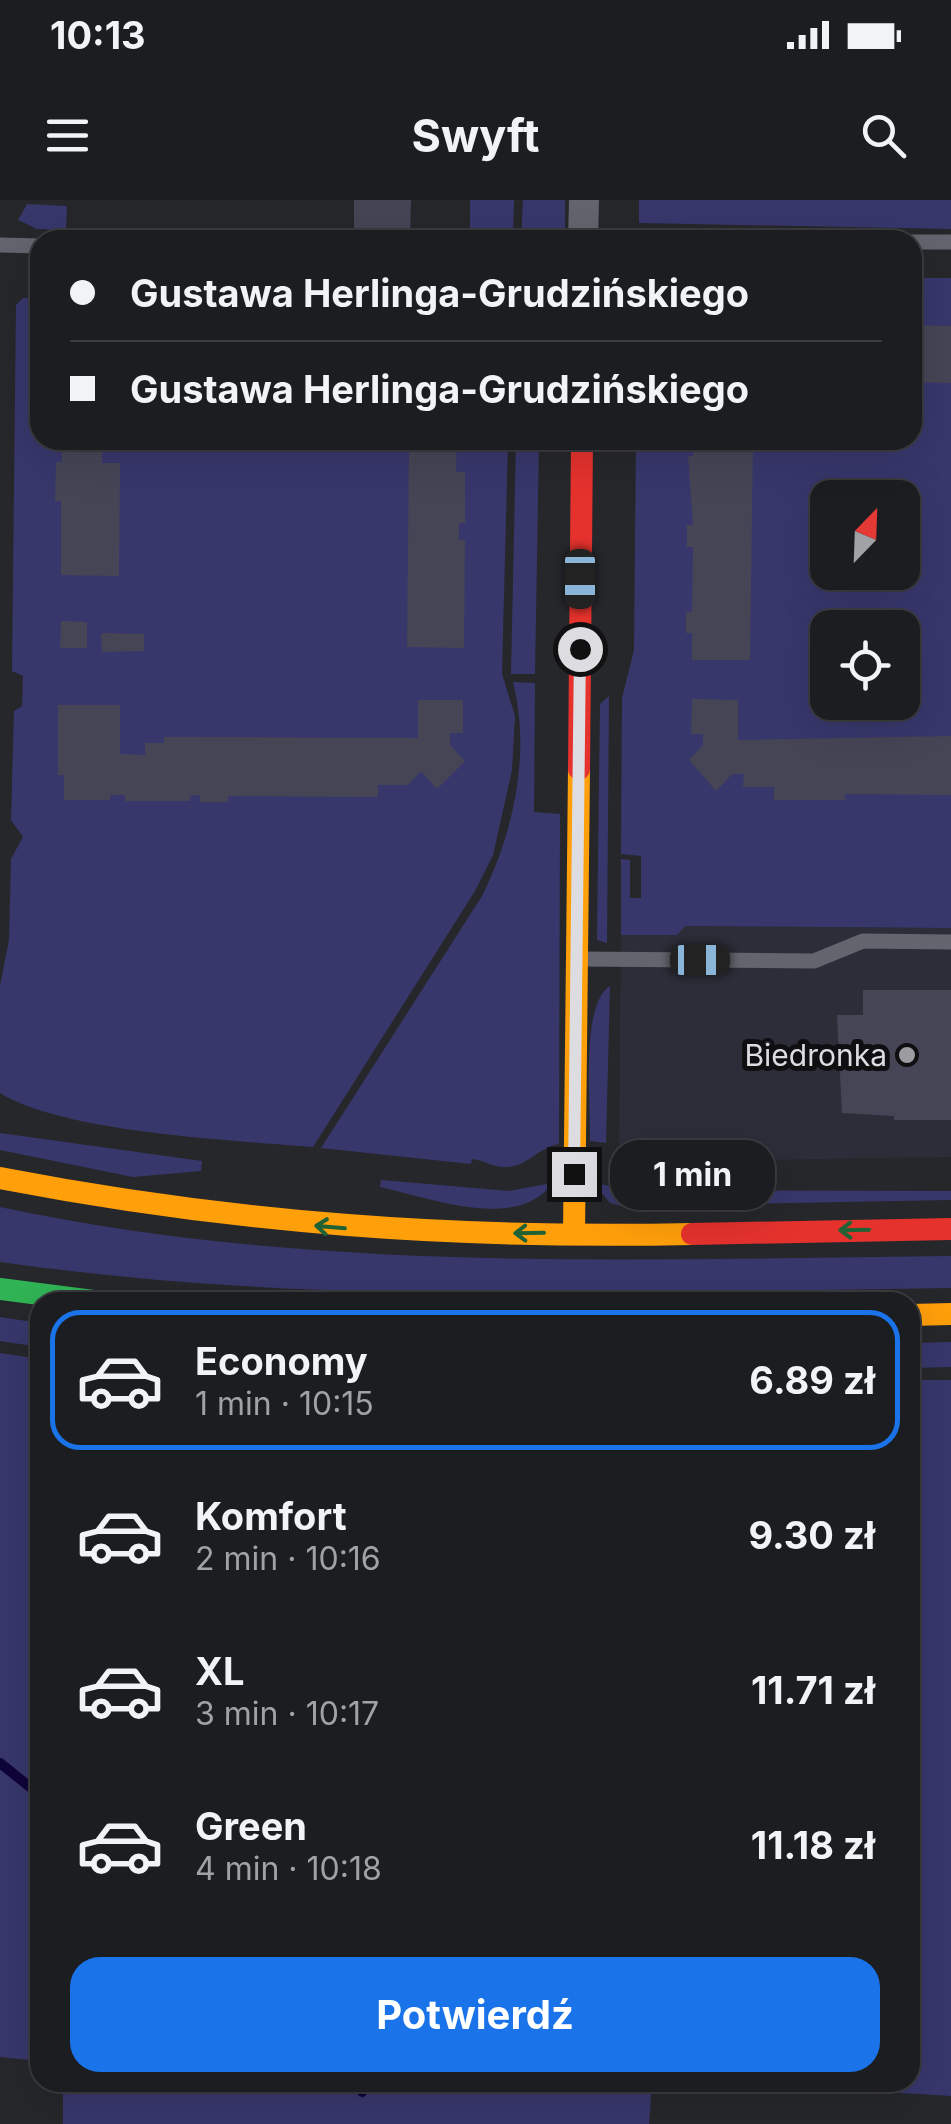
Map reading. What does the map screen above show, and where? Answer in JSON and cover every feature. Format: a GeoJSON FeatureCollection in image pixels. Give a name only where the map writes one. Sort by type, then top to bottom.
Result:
{"type":"FeatureCollection","features":[{"type":"Feature","properties":{"kind":"main road"},"geometry":{"type":"LineString","coordinates":[[574,1233],[582,450]]}},
{"type":"Feature","properties":{"kind":"main road"},"geometry":{"type":"LineString","coordinates":[[0,1178],[149,1208],[270,1222],[427,1233],[951,1229]]}},
{"type":"Feature","properties":{"kind":"main road"},"geometry":{"type":"LineString","coordinates":[[0,1289],[30,1293]]}},
{"type":"Feature","properties":{"kind":"main road"},"geometry":{"type":"LineString","coordinates":[[920,1315],[951,1314]]}},
{"type":"Feature","properties":{"kind":"street"},"geometry":{"type":"LineString","coordinates":[[584,200],[584,230]]}},
{"type":"Feature","properties":{"kind":"lane"},"geometry":{"type":"LineString","coordinates":[[922,242],[951,242]]}},
{"type":"Feature","properties":{"kind":"lane"},"geometry":{"type":"LineString","coordinates":[[0,246],[30,246]]}},
{"type":"Feature","properties":{"kind":"lane"},"geometry":{"type":"LineString","coordinates":[[578,960],[814,962],[862,941],[951,942]]}},
{"type":"Feature","properties":{"kind":"shaded area"},"geometry":{"type":"Polygon","coordinates":[[[470,200],[514,200],[513,230],[470,230],[470,200]]]}},
{"type":"Feature","properties":{"kind":"shaded area"},"geometry":{"type":"Polygon","coordinates":[[[523,200],[565,200],[565,230],[522,230],[523,200]]]}},
{"type":"Feature","properties":{"kind":"shaded area"},"geometry":{"type":"Polygon","coordinates":[[[639,200],[951,200],[951,229],[639,223],[639,200]]]}},
{"type":"Feature","properties":{"kind":"shaded area"},"geometry":{"type":"Polygon","coordinates":[[[27,204],[67,206],[66,230],[37,229],[18,220],[27,204]]]}},
{"type":"Feature","properties":{"kind":"shaded area"},"geometry":{"type":"Polygon","coordinates":[[[922,278],[951,278],[951,928],[685,926],[677,935],[621,935],[621,859],[630,860],[630,898],[641,898],[641,856],[621,854],[622,698],[634,650],[636,450],[922,450],[922,278]]]}},
{"type":"Feature","properties":{"kind":"shaded area"},"geometry":{"type":"Polygon","coordinates":[[[23,298],[30,298],[30,450],[508,450],[502,674],[515,716],[512,770],[493,855],[475,891],[313,1147],[107,1126],[29,1107],[0,1093],[0,986],[9,940],[11,859],[23,837],[11,820],[14,711],[22,706],[23,676],[12,671],[16,305],[23,298]]]}},
{"type":"Feature","properties":{"kind":"shaded area"},"geometry":{"type":"Polygon","coordinates":[[[516,450],[539,450],[535,674],[511,674],[516,450]]]}},
{"type":"Feature","properties":{"kind":"shaded area"},"geometry":{"type":"Polygon","coordinates":[[[513,682],[535,683],[534,812],[560,814],[559,1144],[508,1167],[472,1159],[471,1164],[321,1148],[482,896],[493,871],[511,818],[520,764],[513,682]]]}},
{"type":"Feature","properties":{"kind":"shaded area"},"geometry":{"type":"Polygon","coordinates":[[[609,696],[607,943],[597,940],[600,704],[609,696]]]}},
{"type":"Feature","properties":{"kind":"shaded area"},"geometry":{"type":"Polygon","coordinates":[[[685,926],[951,928],[951,1157],[641,1162],[619,1149],[621,935],[677,935],[685,926]]]}},
{"type":"Feature","properties":{"kind":"shaded area"},"geometry":{"type":"Polygon","coordinates":[[[610,986],[606,1143],[590,1141],[589,1058],[594,1013],[610,986]]]}},
{"type":"Feature","properties":{"kind":"shaded area"},"geometry":{"type":"Polygon","coordinates":[[[0,1133],[202,1161],[201,1171],[133,1177],[0,1150],[0,1133]]]}},
{"type":"Feature","properties":{"kind":"shaded area"},"geometry":{"type":"Polygon","coordinates":[[[381,1180],[509,1191],[553,1183],[537,1198],[496,1209],[423,1198],[380,1187],[381,1180]]]}},
{"type":"Feature","properties":{"kind":"shaded area"},"geometry":{"type":"Polygon","coordinates":[[[594,1183],[630,1190],[951,1191],[951,1200],[622,1206],[610,1203],[594,1183]]]}},
{"type":"Feature","properties":{"kind":"shaded area"},"geometry":{"type":"Polygon","coordinates":[[[0,1207],[118,1228],[355,1253],[593,1259],[951,1256],[951,1288],[355,1291],[237,1286],[0,1262],[0,1207]]]}},
{"type":"Feature","properties":{"kind":"shaded area"},"geometry":{"type":"Polygon","coordinates":[[[0,1317],[30,1322],[30,1346],[0,1341],[0,1317]]]}},
{"type":"Feature","properties":{"kind":"shaded area"},"geometry":{"type":"Polygon","coordinates":[[[951,1342],[951,1367],[920,1368],[920,1343],[951,1342]]]}},
{"type":"Feature","properties":{"kind":"shaded area"},"geometry":{"type":"Polygon","coordinates":[[[0,1353],[30,1358],[30,2060],[0,2057],[0,1353]]]}},
{"type":"Feature","properties":{"kind":"shaded area"},"geometry":{"type":"Polygon","coordinates":[[[920,1380],[951,1380],[951,2096],[887,2092],[920,2092],[920,1380]]]}},
{"type":"Feature","properties":{"kind":"shaded area"},"geometry":{"type":"Polygon","coordinates":[[[63,2092],[651,2092],[649,2124],[63,2124],[63,2092]]]}},
{"type":"Feature","properties":{"kind":"building"},"geometry":{"type":"Polygon","coordinates":[[[354,200],[411,200],[410,230],[354,230],[354,200]]]}},
{"type":"Feature","properties":{"kind":"building"},"geometry":{"type":"Polygon","coordinates":[[[922,325],[951,326],[951,383],[922,382],[922,325]]]}},
{"type":"Feature","properties":{"kind":"building"},"geometry":{"type":"Polygon","coordinates":[[[62,450],[102,450],[102,463],[120,463],[119,576],[61,575],[61,501],[55,501],[56,462],[62,462],[62,450]]]}},
{"type":"Feature","properties":{"kind":"building"},"geometry":{"type":"Polygon","coordinates":[[[409,450],[457,450],[456,472],[465,472],[465,523],[459,523],[459,540],[465,540],[464,648],[407,647],[409,450]]]}},
{"type":"Feature","properties":{"kind":"building"},"geometry":{"type":"Polygon","coordinates":[[[693,450],[753,450],[750,660],[692,660],[692,633],[686,633],[686,612],[692,612],[693,547],[687,547],[687,525],[693,525],[688,456],[693,456],[693,450]]]}},
{"type":"Feature","properties":{"kind":"building"},"geometry":{"type":"Polygon","coordinates":[[[61,621],[87,622],[87,648],[60,648],[61,621]]]}},
{"type":"Feature","properties":{"kind":"building"},"geometry":{"type":"Polygon","coordinates":[[[101,633],[144,634],[144,651],[102,652],[101,633]]]}},
{"type":"Feature","properties":{"kind":"building"},"geometry":{"type":"Polygon","coordinates":[[[692,699],[738,700],[738,740],[951,736],[951,795],[845,794],[845,800],[774,800],[774,787],[743,787],[744,774],[732,774],[716,791],[689,760],[703,745],[703,734],[691,734],[692,699]]]}},
{"type":"Feature","properties":{"kind":"building"},"geometry":{"type":"Polygon","coordinates":[[[418,700],[463,700],[463,733],[450,733],[450,745],[465,761],[437,789],[421,771],[408,785],[378,785],[378,797],[228,796],[228,802],[200,802],[200,795],[190,796],[190,801],[125,801],[125,795],[110,795],[110,800],[64,800],[64,775],[58,775],[58,705],[120,705],[120,754],[145,755],[145,743],[164,743],[164,737],[418,738],[418,700]]]}},
{"type":"Feature","properties":{"kind":"building","name":"Biedronka"},"geometry":{"type":"Polygon","coordinates":[[[863,990],[951,990],[951,1120],[894,1120],[894,1116],[842,1113],[837,1015],[863,1015],[863,990]]]}},
{"type":"Feature","properties":{"kind":"waterway"},"geometry":{"type":"LineString","coordinates":[[0,1763],[30,1787]]}},
{"type":"Feature","properties":{"kind":"traffic: fast"},"geometry":{"type":"LineString","coordinates":[[0,1289],[30,1293]]}},
{"type":"Feature","properties":{"kind":"traffic: slow"},"geometry":{"type":"LineString","coordinates":[[574,1233],[579,769]]}},
{"type":"Feature","properties":{"kind":"traffic: slow"},"geometry":{"type":"LineString","coordinates":[[0,1178],[173,1206],[344,1225],[517,1234],[692,1234]]}},
{"type":"Feature","properties":{"kind":"traffic: slow"},"geometry":{"type":"LineString","coordinates":[[920,1315],[951,1314]]}},
{"type":"Feature","properties":{"kind":"traffic: jam"},"geometry":{"type":"LineString","coordinates":[[579,769],[582,450]]}},
{"type":"Feature","properties":{"kind":"traffic: jam"},"geometry":{"type":"LineString","coordinates":[[692,1234],[951,1229]]}},
{"type":"Feature","properties":{"kind":"place","name":"Biedronka"},"geometry":{"type":"Point","coordinates":[907,1055]}},
{"type":"Feature","properties":{"kind":"route"},"geometry":{"type":"LineString","coordinates":[[574,1174],[580,649]]}}]}
